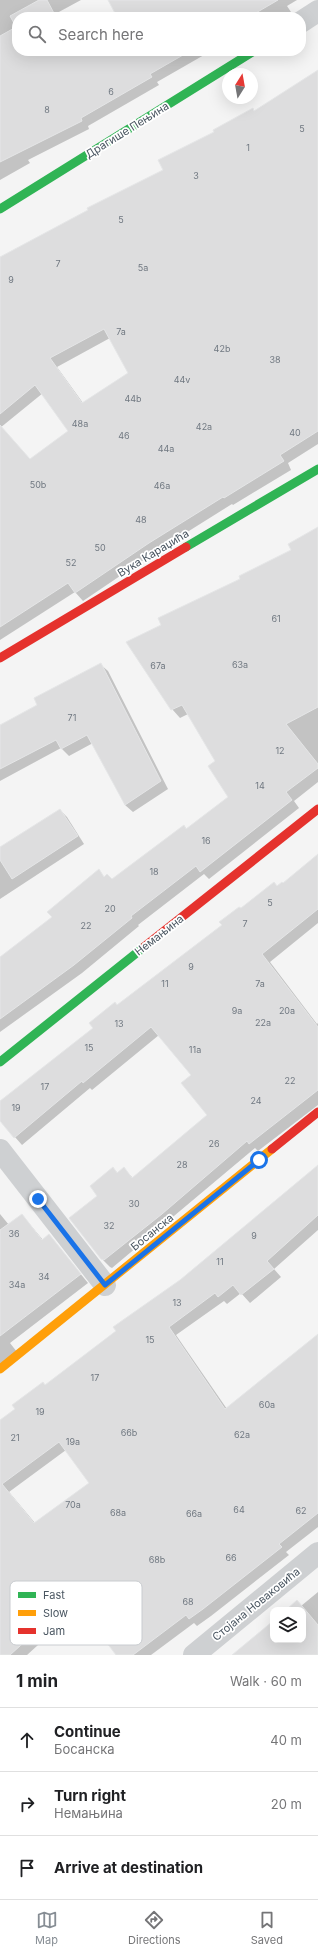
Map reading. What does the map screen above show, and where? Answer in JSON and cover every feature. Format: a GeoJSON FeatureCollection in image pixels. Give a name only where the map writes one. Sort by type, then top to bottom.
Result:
{"type":"FeatureCollection","features":[{"type":"Feature","properties":{"kind":"street"},"geometry":{"type":"LineString","coordinates":[[306,19],[318,11]]}},
{"type":"Feature","properties":{"kind":"street","name":"Драгише Пењина"},"geometry":{"type":"LineString","coordinates":[[0,209],[246,56]]}},
{"type":"Feature","properties":{"kind":"street","name":"Вука Караџића"},"geometry":{"type":"LineString","coordinates":[[0,658],[318,469]]}},
{"type":"Feature","properties":{"kind":"street","name":"Немањина"},"geometry":{"type":"LineString","coordinates":[[0,1062],[318,809]]}},
{"type":"Feature","properties":{"kind":"street","name":"Босанска"},"geometry":{"type":"LineString","coordinates":[[0,1369],[318,1112]]}},
{"type":"Feature","properties":{"kind":"street"},"geometry":{"type":"LineString","coordinates":[[0,1150],[105,1285]]}},
{"type":"Feature","properties":{"kind":"street","name":"Стојана Новаковића"},"geometry":{"type":"LineString","coordinates":[[194,1655],[318,1553]]}},
{"type":"Feature","properties":{"kind":"building"},"geometry":{"type":"Polygon","coordinates":[[[39,0],[47,0],[53,12],[17,12],[39,0]]]}},
{"type":"Feature","properties":{"kind":"building"},"geometry":{"type":"Polygon","coordinates":[[[108,0],[278,0],[258,12],[114,12],[108,0]]]}},
{"type":"Feature","properties":{"kind":"building"},"geometry":{"type":"Polygon","coordinates":[[[12,29],[12,56],[181,56],[150,74],[152,77],[81,118],[82,121],[0,162],[0,36],[12,29]]]}},
{"type":"Feature","properties":{"kind":"building"},"geometry":{"type":"Polygon","coordinates":[[[318,70],[318,431],[280,455],[284,461],[149,543],[75,593],[68,583],[0,627],[0,425],[30,459],[68,431],[35,385],[0,414],[0,257],[88,210],[87,208],[163,170],[158,160],[214,132],[213,130],[253,108],[254,111],[318,70]],[[104,329],[50,358],[82,403],[128,373],[104,329]]]}},
{"type":"Feature","properties":{"kind":"building"},"geometry":{"type":"Polygon","coordinates":[[[318,527],[318,707],[286,724],[318,764],[318,768],[286,792],[292,800],[200,872],[196,866],[131,916],[132,918],[74,965],[0,1019],[0,957],[52,917],[47,912],[99,869],[104,877],[107,874],[112,879],[184,825],[186,829],[228,797],[208,766],[215,761],[182,705],[171,710],[126,642],[161,625],[158,618],[240,579],[239,576],[291,550],[288,544],[318,527]]]}},
{"type":"Feature","properties":{"kind":"building"},"geometry":{"type":"Polygon","coordinates":[[[101,663],[161,781],[125,805],[87,735],[61,749],[56,740],[0,769],[0,725],[37,705],[34,698],[101,663]]]}},
{"type":"Feature","properties":{"kind":"building"},"geometry":{"type":"Polygon","coordinates":[[[60,809],[78,836],[12,879],[0,860],[0,847],[60,809]]]}},
{"type":"Feature","properties":{"kind":"building"},"geometry":{"type":"Polygon","coordinates":[[[318,854],[318,909],[262,954],[318,1027],[318,1090],[249,1144],[247,1141],[162,1214],[104,1260],[101,1259],[69,1218],[97,1196],[90,1186],[113,1167],[117,1173],[124,1167],[132,1178],[207,1115],[181,1083],[191,1075],[151,1027],[83,1083],[82,1081],[14,1138],[0,1121],[0,1101],[93,1028],[89,1023],[115,1002],[117,1005],[222,925],[219,922],[239,907],[241,908],[274,882],[277,886],[282,882],[283,883],[318,854]]]}},
{"type":"Feature","properties":{"kind":"building"},"geometry":{"type":"Polygon","coordinates":[[[318,1165],[318,1215],[267,1261],[274,1269],[241,1295],[233,1285],[218,1297],[215,1293],[169,1327],[225,1409],[318,1334],[318,1513],[279,1544],[282,1547],[203,1609],[189,1619],[186,1615],[133,1655],[116,1655],[108,1645],[142,1645],[142,1581],[10,1581],[10,1645],[21,1645],[10,1655],[0,1655],[0,1420],[15,1409],[12,1405],[43,1382],[45,1385],[116,1331],[113,1327],[180,1280],[318,1165]],[[59,1442],[2,1484],[34,1523],[89,1483],[59,1442]]]}},
{"type":"Feature","properties":{"kind":"building"},"geometry":{"type":"Polygon","coordinates":[[[22,1214],[42,1240],[49,1234],[81,1274],[0,1336],[0,1230],[22,1214]]]}},
{"type":"Feature","properties":{"kind":"building"},"geometry":{"type":"Polygon","coordinates":[[[297,1600],[303,1607],[289,1607],[297,1600]]]}},
{"type":"Feature","properties":{"kind":"building"},"geometry":{"type":"Polygon","coordinates":[[[306,1611],[318,1625],[318,1655],[232,1655],[270,1623],[270,1643],[306,1643],[306,1611]]]}},
{"type":"Feature","properties":{"kind":"traffic: fast"},"geometry":{"type":"LineString","coordinates":[[0,209],[246,56]]}},
{"type":"Feature","properties":{"kind":"traffic: fast"},"geometry":{"type":"LineString","coordinates":[[186,547],[318,469]]}},
{"type":"Feature","properties":{"kind":"traffic: fast"},"geometry":{"type":"LineString","coordinates":[[0,1062],[144,947]]}},
{"type":"Feature","properties":{"kind":"traffic: slow"},"geometry":{"type":"LineString","coordinates":[[0,1369],[272,1149]]}},
{"type":"Feature","properties":{"kind":"traffic: jam"},"geometry":{"type":"LineString","coordinates":[[0,658],[186,547]]}},
{"type":"Feature","properties":{"kind":"traffic: jam"},"geometry":{"type":"LineString","coordinates":[[144,947],[318,809]]}},
{"type":"Feature","properties":{"kind":"traffic: jam"},"geometry":{"type":"LineString","coordinates":[[272,1149],[318,1112]]}},
{"type":"Feature","properties":{"kind":"route"},"geometry":{"type":"LineString","coordinates":[[38,1199],[105,1285],[259,1160]]}}]}
